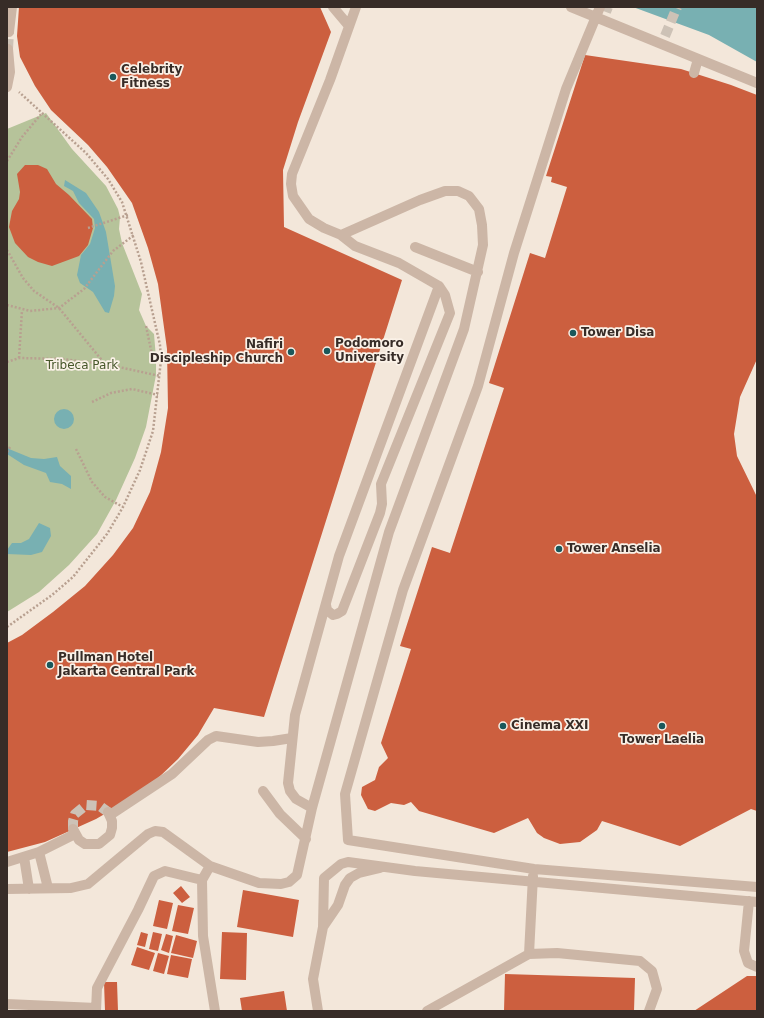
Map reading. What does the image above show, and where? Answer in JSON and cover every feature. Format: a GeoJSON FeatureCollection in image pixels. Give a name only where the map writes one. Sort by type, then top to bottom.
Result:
{"type":"FeatureCollection","features":[{"type":"Feature","properties":{"kind":"street"},"geometry":{"type":"LineString","coordinates":[[8,32],[12,7]]}},
{"type":"Feature","properties":{"kind":"street"},"geometry":{"type":"LineString","coordinates":[[333,7],[349,26]]}},
{"type":"Feature","properties":{"kind":"street"},"geometry":{"type":"LineString","coordinates":[[326,605],[329,613],[338,614],[342,611],[346,603],[380,513],[382,498],[380,490],[381,484],[450,313],[445,295],[439,286],[399,263],[355,246],[342,234],[324,228],[309,219],[293,196],[291,184],[292,174],[356,7]]}},
{"type":"Feature","properties":{"kind":"street"},"geometry":{"type":"LineString","coordinates":[[571,7],[601,13],[663,40],[698,59],[757,83]]}},
{"type":"Feature","properties":{"kind":"street"},"geometry":{"type":"LineString","coordinates":[[601,13],[566,89],[514,253],[478,386],[403,590],[345,794],[348,840],[534,869],[757,887]]}},
{"type":"Feature","properties":{"kind":"street"},"geometry":{"type":"LineString","coordinates":[[7,87],[10,72],[8,49]]}},
{"type":"Feature","properties":{"kind":"street"},"geometry":{"type":"LineString","coordinates":[[694,73],[698,59]]}},
{"type":"Feature","properties":{"kind":"street"},"geometry":{"type":"LineString","coordinates":[[7,889],[71,888],[88,884],[148,834],[155,831],[163,832],[210,866],[259,883],[281,884],[289,882],[297,875],[312,808],[389,532],[464,329],[483,245],[482,224],[479,209],[469,196],[458,191],[445,191],[420,200],[342,234]]}},
{"type":"Feature","properties":{"kind":"street"},"geometry":{"type":"LineString","coordinates":[[415,247],[478,272]]}},
{"type":"Feature","properties":{"kind":"street"},"geometry":{"type":"LineString","coordinates":[[312,808],[296,799],[290,791],[288,783],[295,715],[339,556],[439,286]]}},
{"type":"Feature","properties":{"kind":"street"},"geometry":{"type":"LineString","coordinates":[[363,494],[372,490],[380,490]]}},
{"type":"Feature","properties":{"kind":"street"},"geometry":{"type":"LineString","coordinates":[[7,862],[39,852],[74,832],[85,844],[99,844],[110,835],[112,828],[109,813],[172,774],[208,740],[216,736],[258,742],[273,742],[292,738]]}},
{"type":"Feature","properties":{"kind":"street"},"geometry":{"type":"LineString","coordinates":[[263,791],[280,814],[306,839]]}},
{"type":"Feature","properties":{"kind":"street"},"geometry":{"type":"LineString","coordinates":[[39,852],[48,888]]}},
{"type":"Feature","properties":{"kind":"street"},"geometry":{"type":"LineString","coordinates":[[24,857],[29,889]]}},
{"type":"Feature","properties":{"kind":"street"},"geometry":{"type":"LineString","coordinates":[[318,1011],[313,979],[323,927],[324,878],[341,864],[348,862],[387,866],[415,871],[753,902],[744,951],[748,963],[757,966]]}},
{"type":"Feature","properties":{"kind":"street"},"geometry":{"type":"LineString","coordinates":[[210,866],[202,880],[203,936],[215,1011]]}},
{"type":"Feature","properties":{"kind":"street"},"geometry":{"type":"LineString","coordinates":[[323,927],[338,905],[345,885],[350,878],[359,873],[387,866]]}},
{"type":"Feature","properties":{"kind":"street"},"geometry":{"type":"LineString","coordinates":[[529,954],[534,869]]}},
{"type":"Feature","properties":{"kind":"street"},"geometry":{"type":"LineString","coordinates":[[7,1004],[96,1009],[97,988],[154,876],[165,871],[202,880]]}},
{"type":"Feature","properties":{"kind":"street"},"geometry":{"type":"LineString","coordinates":[[427,1011],[529,954],[556,953],[640,961],[652,971],[657,989],[649,1011]]}},
{"type":"Feature","properties":{"kind":"path"},"geometry":{"type":"LineString","coordinates":[[7,628],[26,615],[73,577],[107,534],[123,507],[140,470],[153,431],[161,360],[160,345],[134,235],[122,202],[108,179],[86,153],[26,99]]}},
{"type":"Feature","properties":{"kind":"path"},"geometry":{"type":"LineString","coordinates":[[7,161],[22,137],[42,113]]}},
{"type":"Feature","properties":{"kind":"path"},"geometry":{"type":"LineString","coordinates":[[88,228],[128,215]]}},
{"type":"Feature","properties":{"kind":"path"},"geometry":{"type":"LineString","coordinates":[[7,305],[30,311],[59,308],[84,289],[113,251],[134,235]]}},
{"type":"Feature","properties":{"kind":"path"},"geometry":{"type":"LineString","coordinates":[[7,250],[23,278],[34,291],[59,308],[105,364]]}},
{"type":"Feature","properties":{"kind":"path"},"geometry":{"type":"LineString","coordinates":[[19,358],[22,310]]}},
{"type":"Feature","properties":{"kind":"path"},"geometry":{"type":"LineString","coordinates":[[146,326],[152,359],[161,360]]}},
{"type":"Feature","properties":{"kind":"path"},"geometry":{"type":"LineString","coordinates":[[7,362],[19,358],[62,359],[105,364],[160,376]]}},
{"type":"Feature","properties":{"kind":"path"},"geometry":{"type":"LineString","coordinates":[[92,402],[111,393],[132,389],[158,395]]}},
{"type":"Feature","properties":{"kind":"path"},"geometry":{"type":"LineString","coordinates":[[7,452],[10,448]]}},
{"type":"Feature","properties":{"kind":"path"},"geometry":{"type":"LineString","coordinates":[[76,449],[92,482],[105,496],[123,507]]}},
{"type":"Feature","properties":{"kind":"green space","name":"Tribeca Park"},"geometry":{"type":"Polygon","coordinates":[[[46,113],[72,149],[106,186],[118,209],[120,217],[119,229],[122,243],[142,294],[139,310],[146,326],[154,334],[156,375],[146,427],[135,458],[116,500],[97,534],[69,565],[39,592],[7,612],[7,129],[46,113]]]}},
{"type":"Feature","properties":{"kind":"water"},"geometry":{"type":"Polygon","coordinates":[[[633,7],[757,7],[757,62],[709,35],[633,7]]]}},
{"type":"Feature","properties":{"kind":"water"},"geometry":{"type":"Polygon","coordinates":[[[65,180],[86,193],[99,212],[106,232],[115,286],[109,313],[105,312],[93,292],[80,283],[77,275],[81,255],[90,244],[95,228],[94,219],[79,203],[73,191],[64,186],[65,180]]]}},
{"type":"Feature","properties":{"kind":"water"},"geometry":{"type":"Polygon","coordinates":[[[60,409],[68,409],[74,415],[74,423],[68,429],[60,429],[54,423],[54,415],[60,409]]]}},
{"type":"Feature","properties":{"kind":"water"},"geometry":{"type":"Polygon","coordinates":[[[7,446],[9,449],[31,458],[44,459],[57,457],[60,466],[71,476],[71,489],[62,484],[50,482],[46,473],[24,465],[7,454],[7,446]]]}},
{"type":"Feature","properties":{"kind":"water"},"geometry":{"type":"Polygon","coordinates":[[[39,523],[50,528],[51,536],[42,552],[31,555],[7,554],[7,550],[12,543],[21,543],[29,539],[39,523]]]}},
{"type":"Feature","properties":{"kind":"building"},"geometry":{"type":"Polygon","coordinates":[[[19,7],[320,7],[331,32],[298,122],[283,170],[284,227],[402,280],[264,717],[214,708],[198,735],[178,759],[156,780],[127,801],[96,819],[45,842],[7,852],[7,643],[22,635],[85,586],[113,555],[133,528],[150,492],[161,452],[168,408],[167,349],[158,284],[148,248],[132,203],[107,167],[88,145],[51,110],[35,86],[20,57],[17,36],[19,7]]]}},
{"type":"Feature","properties":{"kind":"building"},"geometry":{"type":"Polygon","coordinates":[[[585,55],[681,69],[757,95],[757,359],[740,397],[734,434],[737,456],[757,497],[757,811],[751,809],[680,846],[602,821],[597,830],[580,842],[560,844],[544,838],[537,833],[528,818],[494,833],[419,811],[411,802],[404,805],[391,803],[375,811],[368,809],[361,795],[362,787],[375,780],[379,767],[388,758],[381,743],[411,649],[400,646],[432,547],[450,553],[504,388],[489,383],[530,253],[545,258],[567,187],[551,182],[552,177],[546,176],[585,55]]]}},
{"type":"Feature","properties":{"kind":"building"},"geometry":{"type":"Polygon","coordinates":[[[25,165],[38,165],[47,169],[56,184],[92,219],[93,228],[88,245],[79,256],[52,266],[28,257],[15,243],[9,227],[12,211],[19,199],[20,192],[17,174],[25,165]]]}},
{"type":"Feature","properties":{"kind":"building"},"geometry":{"type":"Polygon","coordinates":[[[181,886],[190,897],[182,903],[173,893],[181,886]]]}},
{"type":"Feature","properties":{"kind":"building"},"geometry":{"type":"Polygon","coordinates":[[[243,890],[299,900],[293,937],[237,927],[243,890]]]}},
{"type":"Feature","properties":{"kind":"building"},"geometry":{"type":"Polygon","coordinates":[[[159,900],[173,903],[167,929],[153,926],[159,900]]]}},
{"type":"Feature","properties":{"kind":"building"},"geometry":{"type":"Polygon","coordinates":[[[178,905],[194,908],[188,934],[172,931],[178,905]]]}},
{"type":"Feature","properties":{"kind":"building"},"geometry":{"type":"Polygon","coordinates":[[[141,932],[148,934],[145,947],[137,945],[141,932]]]}},
{"type":"Feature","properties":{"kind":"building"},"geometry":{"type":"Polygon","coordinates":[[[153,932],[162,934],[158,951],[149,949],[153,932]]]}},
{"type":"Feature","properties":{"kind":"building"},"geometry":{"type":"Polygon","coordinates":[[[222,932],[247,933],[246,980],[220,979],[222,932]]]}},
{"type":"Feature","properties":{"kind":"building"},"geometry":{"type":"Polygon","coordinates":[[[166,934],[173,936],[169,953],[161,950],[166,934]]]}},
{"type":"Feature","properties":{"kind":"building"},"geometry":{"type":"Polygon","coordinates":[[[176,935],[197,941],[193,958],[171,953],[176,935]]]}},
{"type":"Feature","properties":{"kind":"building"},"geometry":{"type":"Polygon","coordinates":[[[137,947],[155,953],[149,970],[131,965],[137,947]]]}},
{"type":"Feature","properties":{"kind":"building"},"geometry":{"type":"Polygon","coordinates":[[[158,953],[169,956],[164,974],[153,971],[158,953]]]}},
{"type":"Feature","properties":{"kind":"building"},"geometry":{"type":"Polygon","coordinates":[[[171,955],[192,959],[188,978],[167,974],[171,955]]]}},
{"type":"Feature","properties":{"kind":"building"},"geometry":{"type":"Polygon","coordinates":[[[505,974],[635,978],[634,1011],[504,1011],[505,974]]]}},
{"type":"Feature","properties":{"kind":"building"},"geometry":{"type":"Polygon","coordinates":[[[747,976],[757,976],[757,1011],[694,1011],[747,976]]]}},
{"type":"Feature","properties":{"kind":"building"},"geometry":{"type":"Polygon","coordinates":[[[104,982],[117,982],[118,1011],[105,1011],[104,982]]]}},
{"type":"Feature","properties":{"kind":"building"},"geometry":{"type":"Polygon","coordinates":[[[284,991],[287,1011],[242,1011],[240,998],[284,991]]]}},
{"type":"Feature","properties":{"kind":"tunnel"},"geometry":{"type":"LineString","coordinates":[[606,12],[608,7]]}},
{"type":"Feature","properties":{"kind":"tunnel"},"geometry":{"type":"LineString","coordinates":[[665,36],[677,7]]}},
{"type":"Feature","properties":{"kind":"tunnel"},"geometry":{"type":"LineString","coordinates":[[8,49],[9,32]]}},
{"type":"Feature","properties":{"kind":"tunnel"},"geometry":{"type":"LineString","coordinates":[[73,829],[75,814],[86,805],[100,806],[108,812]]}},
{"type":"Feature","properties":{"kind":"place","name":"Celebrity Fitness"},"geometry":{"type":"Point","coordinates":[113,77]}},
{"type":"Feature","properties":{"kind":"place","name":"Tower Disa"},"geometry":{"type":"Point","coordinates":[573,333]}},
{"type":"Feature","properties":{"kind":"place","name":"Podomoro University"},"geometry":{"type":"Point","coordinates":[327,351]}},
{"type":"Feature","properties":{"kind":"place","name":"Nafiri Discipleship Church"},"geometry":{"type":"Point","coordinates":[291,352]}},
{"type":"Feature","properties":{"kind":"place","name":"Tower Anselia"},"geometry":{"type":"Point","coordinates":[559,549]}},
{"type":"Feature","properties":{"kind":"place","name":"Pullman Hotel Jakarta Central Park"},"geometry":{"type":"Point","coordinates":[50,665]}},
{"type":"Feature","properties":{"kind":"place","name":"Cinema XXI"},"geometry":{"type":"Point","coordinates":[503,726]}},
{"type":"Feature","properties":{"kind":"place","name":"Tower Laelia"},"geometry":{"type":"Point","coordinates":[662,726]}}]}
